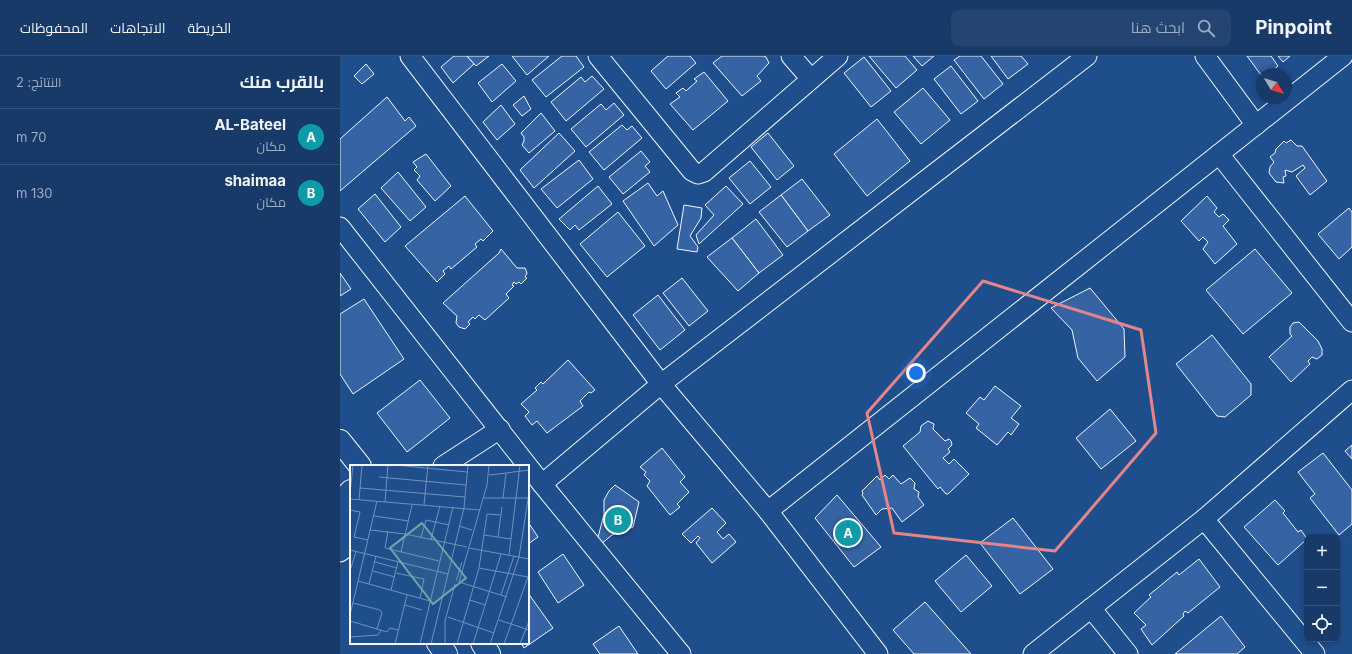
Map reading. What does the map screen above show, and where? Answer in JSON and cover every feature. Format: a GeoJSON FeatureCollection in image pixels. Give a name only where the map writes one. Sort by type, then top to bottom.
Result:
{"type":"FeatureCollection","features":[{"type":"Feature","properties":{"kind":"main road"},"geometry":{"type":"LineString","coordinates":[[340,441],[359,465]]}},
{"type":"Feature","properties":{"kind":"main road"},"geometry":{"type":"LineString","coordinates":[[343,521],[344,499],[350,491]]}},
{"type":"Feature","properties":{"kind":"main road"},"geometry":{"type":"LineString","coordinates":[[439,644],[446,654]]}},
{"type":"Feature","properties":{"kind":"main road"},"geometry":{"type":"LineString","coordinates":[[483,644],[489,654]]}},
{"type":"Feature","properties":{"kind":"street"},"geometry":{"type":"LineString","coordinates":[[410,56],[661,384],[768,511],[878,654]]}},
{"type":"Feature","properties":{"kind":"street"},"geometry":{"type":"LineString","coordinates":[[598,56],[692,171],[698,174],[704,172],[838,56]]}},
{"type":"Feature","properties":{"kind":"street"},"geometry":{"type":"LineString","coordinates":[[791,56],[811,79]]}},
{"type":"Feature","properties":{"kind":"street"},"geometry":{"type":"LineString","coordinates":[[542,484],[661,384],[1087,56]]}},
{"type":"Feature","properties":{"kind":"street"},"geometry":{"type":"LineString","coordinates":[[1205,56],[1256,125]]}},
{"type":"Feature","properties":{"kind":"street"},"geometry":{"type":"LineString","coordinates":[[768,511],[1343,56]]}},
{"type":"Feature","properties":{"kind":"street"},"geometry":{"type":"LineString","coordinates":[[1219,154],[1352,322]]}},
{"type":"Feature","properties":{"kind":"street"},"geometry":{"type":"LineString","coordinates":[[340,227],[527,465]]}},
{"type":"Feature","properties":{"kind":"street"},"geometry":{"type":"LineString","coordinates":[[1033,654],[1204,519],[1352,390]]}},
{"type":"Feature","properties":{"kind":"street"},"geometry":{"type":"LineString","coordinates":[[445,465],[500,429]]}},
{"type":"Feature","properties":{"kind":"street"},"geometry":{"type":"LineString","coordinates":[[529,467],[681,654]]}},
{"type":"Feature","properties":{"kind":"street"},"geometry":{"type":"LineString","coordinates":[[1204,519],[1315,654]]}},
{"type":"Feature","properties":{"kind":"street"},"geometry":{"type":"LineString","coordinates":[[340,552],[343,521]]}},
{"type":"Feature","properties":{"kind":"street"},"geometry":{"type":"LineString","coordinates":[[1091,608],[1128,654]]}},
{"type":"Feature","properties":{"kind":"highlighted area"},"geometry":{"type":"Polygon","coordinates":[[[983,281],[1141,330],[1156,433],[1055,551],[894,533],[867,413],[983,281]]]}},
{"type":"Feature","properties":{"kind":"building"},"geometry":{"type":"Polygon","coordinates":[[[454,56],[467,56],[474,64],[453,83],[441,67],[454,56]]]}},
{"type":"Feature","properties":{"kind":"building"},"geometry":{"type":"Polygon","coordinates":[[[467,56],[489,56],[476,66],[467,56]]]}},
{"type":"Feature","properties":{"kind":"building"},"geometry":{"type":"Polygon","coordinates":[[[512,56],[549,56],[527,75],[512,56]]]}},
{"type":"Feature","properties":{"kind":"building"},"geometry":{"type":"Polygon","coordinates":[[[562,56],[576,56],[584,67],[546,97],[532,80],[562,56]]]}},
{"type":"Feature","properties":{"kind":"building"},"geometry":{"type":"Polygon","coordinates":[[[668,56],[690,56],[696,63],[666,89],[651,71],[668,56]]]}},
{"type":"Feature","properties":{"kind":"building"},"geometry":{"type":"Polygon","coordinates":[[[722,56],[764,56],[769,63],[757,76],[761,81],[742,96],[713,63],[722,56]]]}},
{"type":"Feature","properties":{"kind":"building"},"geometry":{"type":"Polygon","coordinates":[[[869,56],[905,56],[917,70],[896,88],[869,56]]]}},
{"type":"Feature","properties":{"kind":"building"},"geometry":{"type":"Polygon","coordinates":[[[913,56],[934,56],[922,66],[913,56]]]}},
{"type":"Feature","properties":{"kind":"building"},"geometry":{"type":"Polygon","coordinates":[[[960,56],[981,56],[1003,84],[984,99],[954,60],[960,56]]]}},
{"type":"Feature","properties":{"kind":"building"},"geometry":{"type":"Polygon","coordinates":[[[991,56],[1021,56],[1028,64],[1008,79],[991,56]]]}},
{"type":"Feature","properties":{"kind":"building"},"geometry":{"type":"Polygon","coordinates":[[[1247,56],[1271,56],[1278,66],[1276,68],[1256,68],[1247,56]]]}},
{"type":"Feature","properties":{"kind":"building"},"geometry":{"type":"Polygon","coordinates":[[[1278,56],[1290,56],[1283,62],[1278,56]]]}},
{"type":"Feature","properties":{"kind":"building"},"geometry":{"type":"Polygon","coordinates":[[[864,57],[891,91],[871,107],[844,73],[864,57]]]}},
{"type":"Feature","properties":{"kind":"building"},"geometry":{"type":"Polygon","coordinates":[[[366,64],[374,74],[362,84],[354,76],[366,64]]]}},
{"type":"Feature","properties":{"kind":"building"},"geometry":{"type":"Polygon","coordinates":[[[502,64],[516,81],[492,102],[478,83],[502,64]]]}},
{"type":"Feature","properties":{"kind":"building"},"geometry":{"type":"Polygon","coordinates":[[[951,66],[978,101],[961,114],[934,79],[951,66]]]}},
{"type":"Feature","properties":{"kind":"building"},"geometry":{"type":"Polygon","coordinates":[[[704,72],[728,101],[693,130],[670,104],[680,97],[676,93],[683,88],[686,91],[697,81],[694,79],[704,72]]]}},
{"type":"Feature","properties":{"kind":"building"},"geometry":{"type":"Polygon","coordinates":[[[592,76],[604,89],[566,121],[551,102],[581,77],[585,82],[592,76]]]}},
{"type":"Feature","properties":{"kind":"building"},"geometry":{"type":"Polygon","coordinates":[[[923,88],[950,120],[921,144],[894,112],[923,88]]]}},
{"type":"Feature","properties":{"kind":"building"},"geometry":{"type":"Polygon","coordinates":[[[524,96],[531,109],[522,116],[513,105],[524,96]]]}},
{"type":"Feature","properties":{"kind":"building"},"geometry":{"type":"Polygon","coordinates":[[[387,97],[405,121],[409,117],[416,126],[340,191],[340,139],[387,97]]]}},
{"type":"Feature","properties":{"kind":"building"},"geometry":{"type":"Polygon","coordinates":[[[614,103],[624,115],[586,147],[571,129],[601,104],[606,110],[614,103]]]}},
{"type":"Feature","properties":{"kind":"building"},"geometry":{"type":"Polygon","coordinates":[[[501,105],[515,124],[497,140],[483,122],[501,105]]]}},
{"type":"Feature","properties":{"kind":"building"},"geometry":{"type":"Polygon","coordinates":[[[541,113],[555,131],[529,153],[522,145],[524,137],[521,133],[541,113]]]}},
{"type":"Feature","properties":{"kind":"building"},"geometry":{"type":"Polygon","coordinates":[[[877,119],[910,161],[867,196],[834,154],[877,119]]]}},
{"type":"Feature","properties":{"kind":"building"},"geometry":{"type":"Polygon","coordinates":[[[622,125],[627,130],[632,126],[642,138],[604,170],[589,152],[622,125]]]}},
{"type":"Feature","properties":{"kind":"building"},"geometry":{"type":"Polygon","coordinates":[[[559,133],[575,151],[534,188],[520,170],[559,133]]]}},
{"type":"Feature","properties":{"kind":"building"},"geometry":{"type":"Polygon","coordinates":[[[768,133],[794,166],[777,180],[751,147],[768,133]]]}},
{"type":"Feature","properties":{"kind":"building"},"geometry":{"type":"Polygon","coordinates":[[[1291,140],[1297,146],[1302,146],[1327,181],[1310,195],[1296,176],[1305,168],[1303,165],[1292,172],[1285,170],[1286,176],[1283,177],[1284,183],[1276,182],[1269,173],[1270,167],[1274,162],[1270,157],[1284,141],[1286,143],[1291,140]]]}},
{"type":"Feature","properties":{"kind":"building"},"geometry":{"type":"Polygon","coordinates":[[[641,151],[650,162],[645,166],[650,172],[623,194],[609,177],[641,151]]]}},
{"type":"Feature","properties":{"kind":"building"},"geometry":{"type":"Polygon","coordinates":[[[426,154],[451,186],[435,201],[417,180],[420,176],[414,170],[417,167],[413,162],[426,154]]]}},
{"type":"Feature","properties":{"kind":"building"},"geometry":{"type":"Polygon","coordinates":[[[579,160],[593,179],[557,208],[541,189],[579,160]]]}},
{"type":"Feature","properties":{"kind":"building"},"geometry":{"type":"Polygon","coordinates":[[[750,161],[771,187],[750,204],[729,178],[750,161]]]}},
{"type":"Feature","properties":{"kind":"building"},"geometry":{"type":"Polygon","coordinates":[[[398,172],[426,207],[410,221],[381,188],[398,172]]]}},
{"type":"Feature","properties":{"kind":"building"},"geometry":{"type":"Polygon","coordinates":[[[802,179],[830,215],[808,231],[781,195],[802,179]]]}},
{"type":"Feature","properties":{"kind":"building"},"geometry":{"type":"Polygon","coordinates":[[[648,183],[657,196],[663,191],[678,225],[654,246],[623,201],[648,183]]]}},
{"type":"Feature","properties":{"kind":"building"},"geometry":{"type":"Polygon","coordinates":[[[598,186],[612,204],[579,230],[575,225],[570,230],[559,219],[598,186]]]}},
{"type":"Feature","properties":{"kind":"building"},"geometry":{"type":"Polygon","coordinates":[[[726,186],[743,204],[699,244],[696,235],[714,215],[705,205],[726,186]]]}},
{"type":"Feature","properties":{"kind":"building"},"geometry":{"type":"Polygon","coordinates":[[[375,194],[401,227],[385,242],[358,209],[375,194]]]}},
{"type":"Feature","properties":{"kind":"building"},"geometry":{"type":"Polygon","coordinates":[[[781,195],[808,231],[787,247],[759,212],[781,195]]]}},
{"type":"Feature","properties":{"kind":"building"},"geometry":{"type":"Polygon","coordinates":[[[465,196],[493,231],[483,241],[481,239],[475,244],[477,247],[451,269],[449,266],[443,271],[445,274],[437,282],[405,246],[465,196]]]}},
{"type":"Feature","properties":{"kind":"building"},"geometry":{"type":"Polygon","coordinates":[[[1207,196],[1217,208],[1214,212],[1219,217],[1223,214],[1229,220],[1223,226],[1237,244],[1215,264],[1203,249],[1208,242],[1203,237],[1199,241],[1181,221],[1207,196]]]}},
{"type":"Feature","properties":{"kind":"building"},"geometry":{"type":"Polygon","coordinates":[[[684,205],[702,208],[701,218],[690,236],[698,247],[697,252],[677,249],[684,205]]]}},
{"type":"Feature","properties":{"kind":"building"},"geometry":{"type":"Polygon","coordinates":[[[1349,208],[1352,212],[1352,247],[1339,259],[1318,234],[1349,208]]]}},
{"type":"Feature","properties":{"kind":"building"},"geometry":{"type":"Polygon","coordinates":[[[618,212],[645,246],[607,277],[580,244],[618,212]]]}},
{"type":"Feature","properties":{"kind":"building"},"geometry":{"type":"Polygon","coordinates":[[[756,219],[783,255],[759,273],[732,238],[756,219]]]}},
{"type":"Feature","properties":{"kind":"building"},"geometry":{"type":"Polygon","coordinates":[[[732,238],[759,273],[738,291],[707,257],[732,238]]]}},
{"type":"Feature","properties":{"kind":"building"},"geometry":{"type":"Polygon","coordinates":[[[501,249],[517,268],[525,268],[527,273],[525,277],[527,278],[521,284],[519,282],[516,284],[514,282],[512,285],[514,286],[506,294],[509,298],[485,320],[479,315],[475,319],[473,317],[468,322],[470,324],[465,329],[459,327],[456,323],[457,316],[443,303],[499,253],[501,249]]]}},
{"type":"Feature","properties":{"kind":"building"},"geometry":{"type":"Polygon","coordinates":[[[1255,249],[1292,293],[1243,334],[1206,290],[1255,249]]]}},
{"type":"Feature","properties":{"kind":"building"},"geometry":{"type":"Polygon","coordinates":[[[340,273],[351,289],[340,296],[340,273]]]}},
{"type":"Feature","properties":{"kind":"building"},"geometry":{"type":"Polygon","coordinates":[[[682,278],[708,311],[689,326],[663,293],[682,278]]]}},
{"type":"Feature","properties":{"kind":"building"},"geometry":{"type":"Polygon","coordinates":[[[1090,288],[1124,329],[1125,357],[1097,381],[1078,358],[1072,330],[1051,308],[1090,288]]]}},
{"type":"Feature","properties":{"kind":"building"},"geometry":{"type":"Polygon","coordinates":[[[658,295],[685,330],[660,350],[633,315],[658,295]]]}},
{"type":"Feature","properties":{"kind":"building"},"geometry":{"type":"Polygon","coordinates":[[[364,299],[404,359],[353,394],[340,374],[340,314],[364,299]]]}},
{"type":"Feature","properties":{"kind":"building"},"geometry":{"type":"Polygon","coordinates":[[[1299,322],[1318,341],[1322,349],[1322,355],[1317,359],[1312,357],[1308,361],[1310,364],[1291,382],[1269,357],[1292,336],[1290,334],[1290,327],[1293,323],[1299,322]]]}},
{"type":"Feature","properties":{"kind":"building"},"geometry":{"type":"Polygon","coordinates":[[[1212,335],[1251,384],[1251,395],[1225,417],[1217,416],[1176,364],[1212,335]]]}},
{"type":"Feature","properties":{"kind":"building"},"geometry":{"type":"Polygon","coordinates":[[[568,360],[595,390],[591,393],[589,392],[580,401],[583,406],[547,433],[537,421],[532,425],[525,416],[529,412],[521,404],[537,390],[535,388],[541,382],[543,384],[568,360]]]}},
{"type":"Feature","properties":{"kind":"building"},"geometry":{"type":"Polygon","coordinates":[[[420,380],[450,418],[407,452],[377,413],[420,380]]]}},
{"type":"Feature","properties":{"kind":"building"},"geometry":{"type":"Polygon","coordinates":[[[995,386],[1021,406],[1011,418],[1019,424],[1011,435],[1008,432],[997,445],[976,428],[979,424],[966,413],[980,397],[984,400],[995,386]]]}},
{"type":"Feature","properties":{"kind":"building"},"geometry":{"type":"Polygon","coordinates":[[[1110,409],[1136,441],[1101,469],[1076,438],[1110,409]]]}},
{"type":"Feature","properties":{"kind":"building"},"geometry":{"type":"Polygon","coordinates":[[[928,421],[934,424],[933,429],[945,441],[949,439],[951,441],[952,445],[948,449],[950,452],[943,458],[949,464],[954,459],[969,474],[948,494],[946,494],[940,487],[938,489],[903,446],[920,432],[921,426],[928,421]]]}},
{"type":"Feature","properties":{"kind":"building"},"geometry":{"type":"Polygon","coordinates":[[[1352,445],[1352,459],[1345,451],[1352,445]]]}},
{"type":"Feature","properties":{"kind":"building"},"geometry":{"type":"Polygon","coordinates":[[[662,448],[685,477],[680,482],[689,492],[677,504],[680,507],[670,515],[647,486],[650,481],[644,475],[646,472],[640,467],[662,448]]]}},
{"type":"Feature","properties":{"kind":"building"},"geometry":{"type":"Polygon","coordinates":[[[1323,453],[1352,490],[1352,524],[1340,534],[1338,534],[1310,498],[1315,494],[1298,472],[1323,453]]]}},
{"type":"Feature","properties":{"kind":"building"},"geometry":{"type":"Polygon","coordinates":[[[885,475],[889,479],[893,475],[901,484],[910,478],[915,483],[914,489],[919,492],[918,497],[924,505],[902,522],[892,508],[882,509],[876,515],[862,495],[862,491],[877,476],[880,480],[885,475]]]}},
{"type":"Feature","properties":{"kind":"building"},"geometry":{"type":"Polygon","coordinates":[[[615,485],[639,502],[633,527],[612,535],[595,549],[604,514],[604,500],[609,491],[615,485]]]}},
{"type":"Feature","properties":{"kind":"building"},"geometry":{"type":"Polygon","coordinates":[[[837,495],[881,547],[854,567],[815,518],[837,495]]]}},
{"type":"Feature","properties":{"kind":"building"},"geometry":{"type":"Polygon","coordinates":[[[1275,500],[1285,511],[1283,513],[1298,532],[1301,530],[1304,534],[1304,542],[1278,565],[1244,527],[1275,500]]]}},
{"type":"Feature","properties":{"kind":"building"},"geometry":{"type":"Polygon","coordinates":[[[712,508],[726,523],[717,532],[723,539],[729,534],[736,542],[712,563],[696,543],[700,538],[698,536],[691,543],[682,534],[712,508]]]}},
{"type":"Feature","properties":{"kind":"building"},"geometry":{"type":"Polygon","coordinates":[[[1013,518],[1053,569],[1020,594],[980,543],[1013,518]]]}},
{"type":"Feature","properties":{"kind":"building"},"geometry":{"type":"Polygon","coordinates":[[[529,524],[538,537],[529,543],[529,524]]]}},
{"type":"Feature","properties":{"kind":"building"},"geometry":{"type":"Polygon","coordinates":[[[563,554],[584,585],[558,603],[538,572],[563,554]]]}},
{"type":"Feature","properties":{"kind":"building"},"geometry":{"type":"Polygon","coordinates":[[[966,555],[992,586],[961,612],[935,581],[966,555]]]}},
{"type":"Feature","properties":{"kind":"building"},"geometry":{"type":"Polygon","coordinates":[[[1199,559],[1220,587],[1188,613],[1185,611],[1183,614],[1184,616],[1152,645],[1141,629],[1146,625],[1134,613],[1151,597],[1149,595],[1177,572],[1179,575],[1199,559]]]}},
{"type":"Feature","properties":{"kind":"building"},"geometry":{"type":"Polygon","coordinates":[[[529,594],[553,628],[524,648],[522,644],[529,644],[529,594]]]}},
{"type":"Feature","properties":{"kind":"building"},"geometry":{"type":"Polygon","coordinates":[[[925,602],[971,654],[914,654],[893,630],[925,602]]]}},
{"type":"Feature","properties":{"kind":"building"},"geometry":{"type":"Polygon","coordinates":[[[1221,616],[1245,647],[1237,654],[1175,654],[1221,616]]]}},
{"type":"Feature","properties":{"kind":"building"},"geometry":{"type":"Polygon","coordinates":[[[619,626],[638,654],[600,654],[593,644],[619,626]]]}},
{"type":"Feature","properties":{"kind":"place","name":"shaimaa"},"geometry":{"type":"Point","coordinates":[618,520]}},
{"type":"Feature","properties":{"kind":"place","name":"AL-Bateel"},"geometry":{"type":"Point","coordinates":[848,533]}}]}
